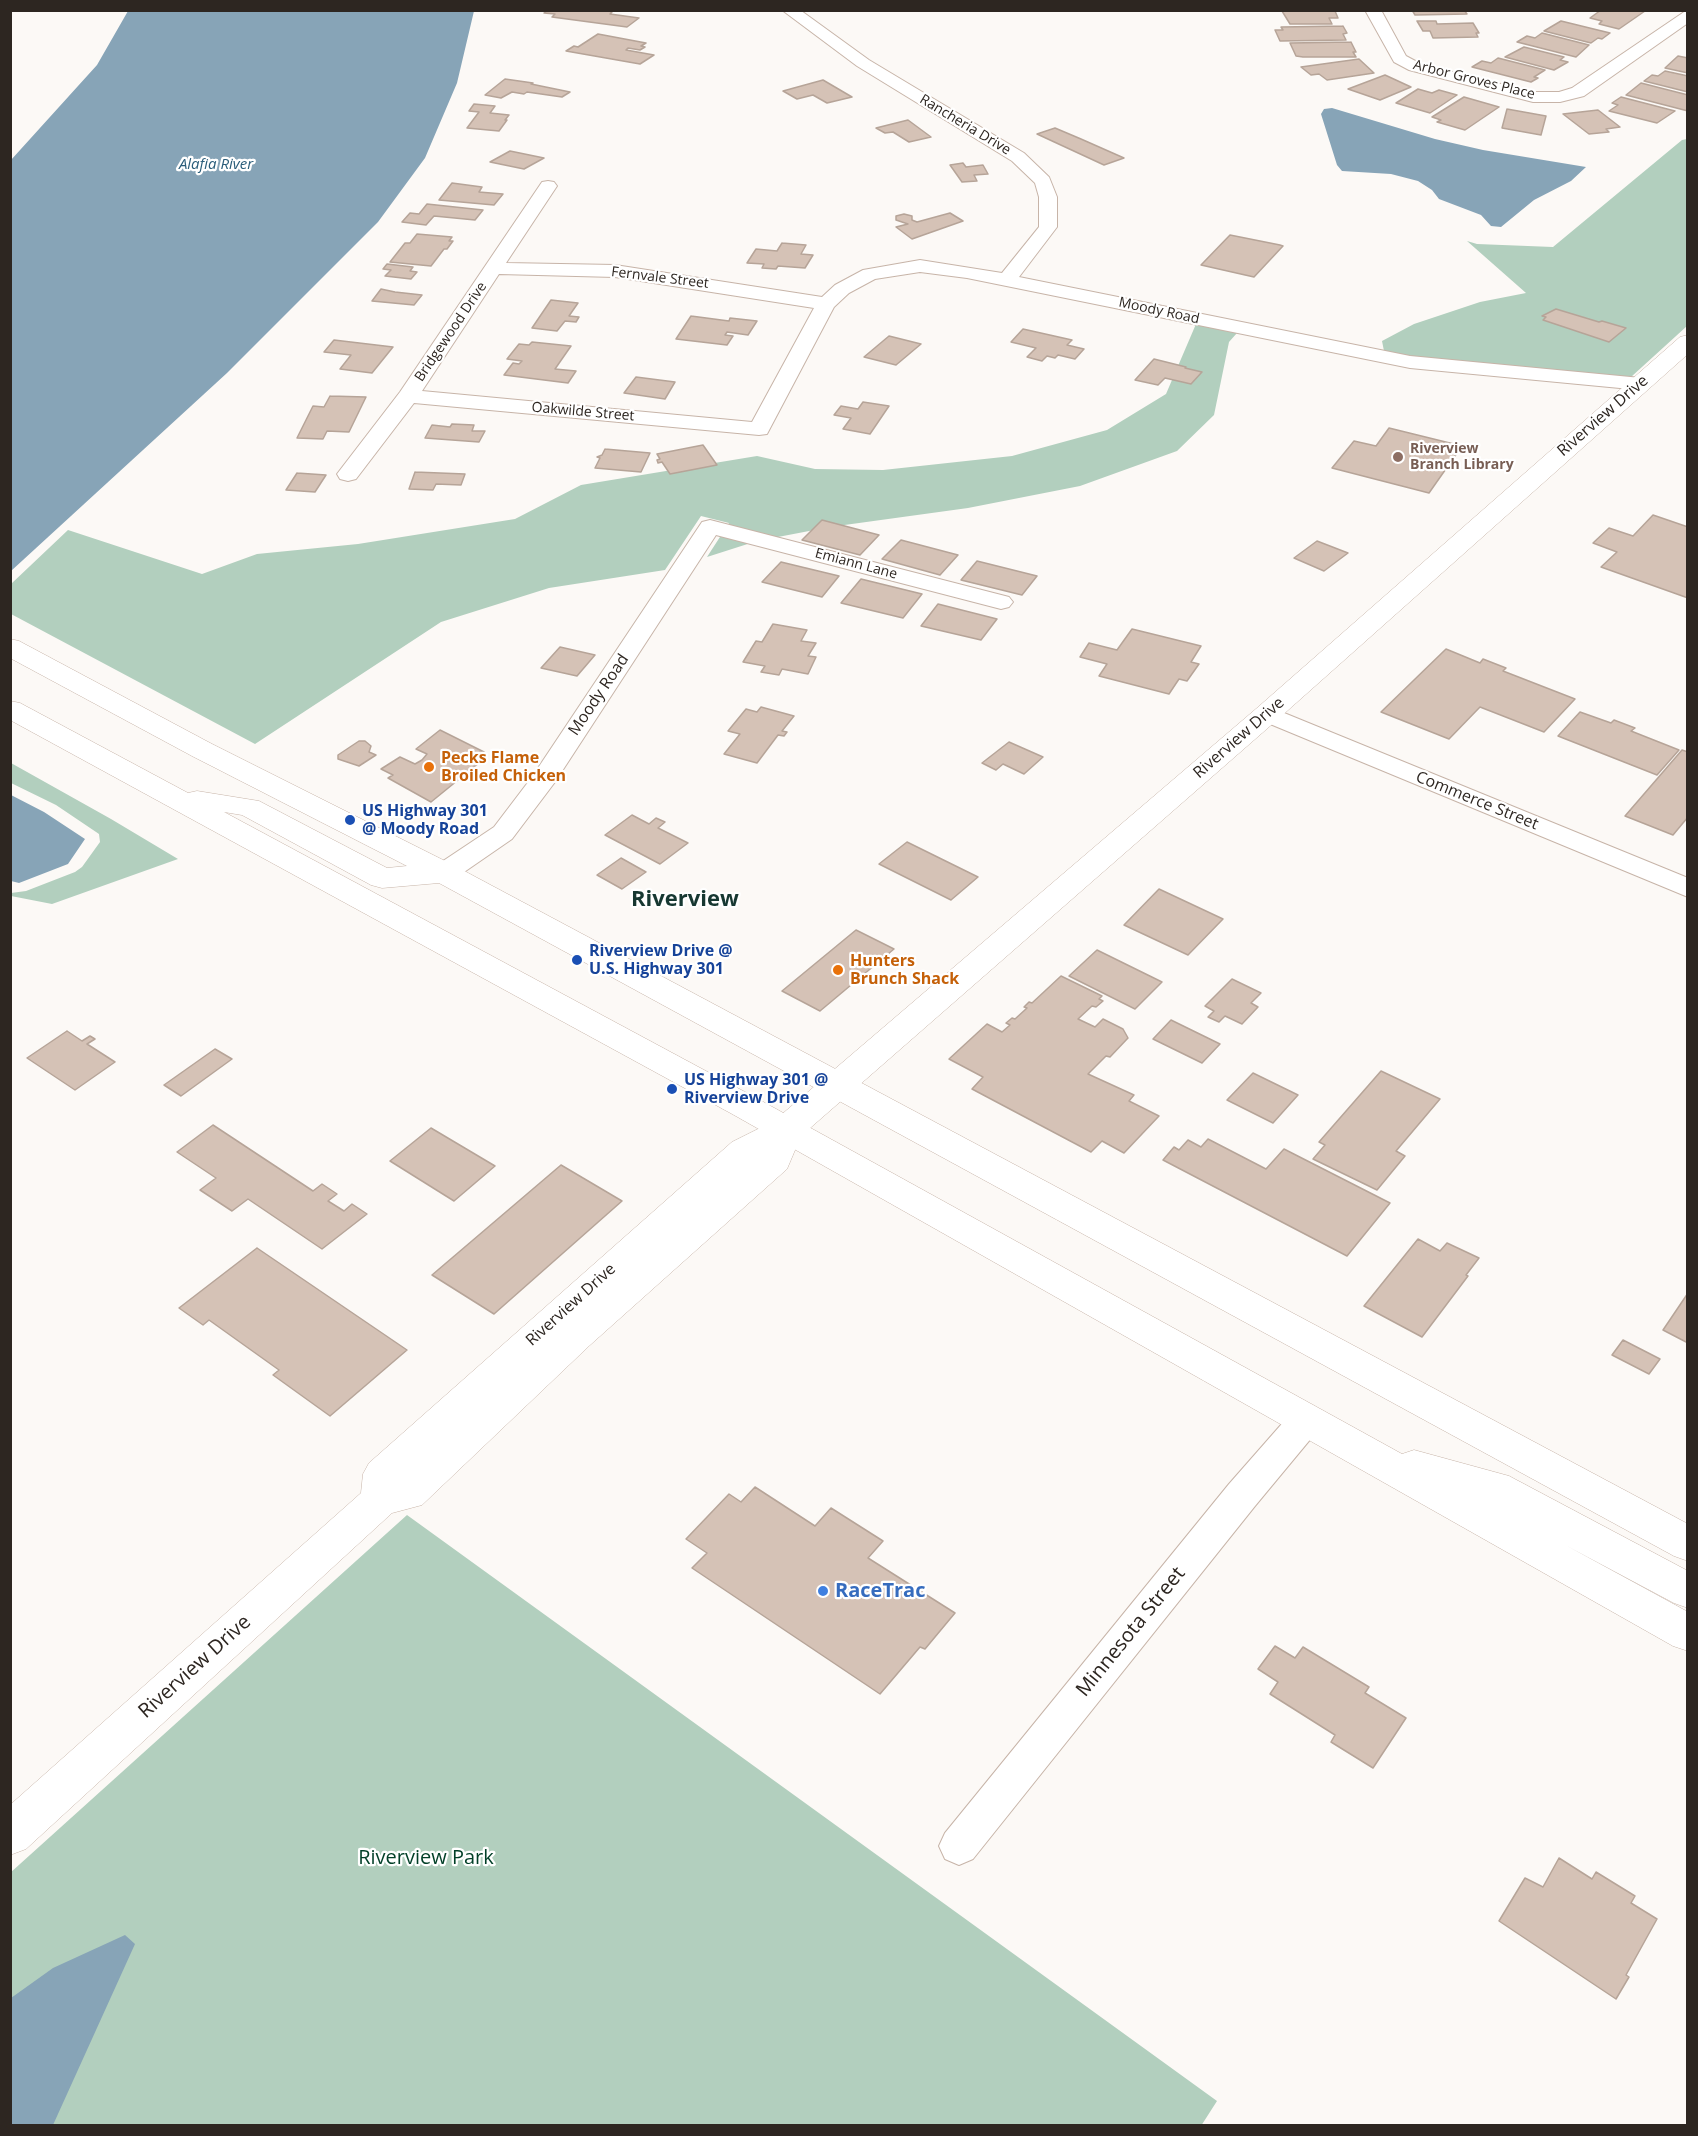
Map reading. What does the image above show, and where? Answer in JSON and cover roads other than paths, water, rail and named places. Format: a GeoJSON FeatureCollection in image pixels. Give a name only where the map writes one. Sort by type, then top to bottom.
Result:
{"type":"FeatureCollection","features":[{"type":"Feature","properties":{"kind":"main road","name":"Riverview Drive"},"geometry":{"type":"LineString","coordinates":[[10,1834],[381,1500],[408,1492],[582,1330],[770,1165],[775,1160],[786,1130],[1267,714],[1688,342]]}},
{"type":"Feature","properties":{"kind":"main road"},"geometry":{"type":"LineString","coordinates":[[10,647],[202,750],[444,873],[839,1084],[1688,1544]]}},
{"type":"Feature","properties":{"kind":"main road"},"geometry":{"type":"LineString","coordinates":[[10,709],[786,1130],[1688,1633]]}},
{"type":"Feature","properties":{"kind":"main road"},"geometry":{"type":"LineString","coordinates":[[175,797],[249,807],[382,878],[444,873]]}},
{"type":"Feature","properties":{"kind":"main road"},"geometry":{"type":"LineString","coordinates":[[1369,1455],[1495,1487],[1688,1591]]}},
{"type":"Feature","properties":{"kind":"street","name":"Rancheria Drive"},"geometry":{"type":"LineString","coordinates":[[789,10],[864,63],[1017,157],[1042,181],[1048,197],[1048,227],[1007,280]]}},
{"type":"Feature","properties":{"kind":"street","name":"Arbor Groves Place"},"geometry":{"type":"LineString","coordinates":[[1373,10],[1400,60],[1415,67],[1533,97],[1560,97],[1578,92],[1688,15]]}},
{"type":"Feature","properties":{"kind":"street","name":"Bridgewood Drive"},"geometry":{"type":"LineString","coordinates":[[348,474],[408,396],[548,186]]}},
{"type":"Feature","properties":{"kind":"street","name":"Moody Road"},"geometry":{"type":"LineString","coordinates":[[759,429],[826,304],[842,289],[870,274],[920,266],[968,272],[1410,362],[1641,384]]}},
{"type":"Feature","properties":{"kind":"street","name":"Fernvale Street"},"geometry":{"type":"LineString","coordinates":[[493,268],[615,271],[826,304]]}},
{"type":"Feature","properties":{"kind":"street","name":"Oakwilde Street"},"geometry":{"type":"LineString","coordinates":[[408,396],[759,429]]}},
{"type":"Feature","properties":{"kind":"street","name":"Moody Road"},"geometry":{"type":"LineString","coordinates":[[444,873],[503,833],[548,772],[710,526]]}},
{"type":"Feature","properties":{"kind":"street","name":"Emiann Lane"},"geometry":{"type":"LineString","coordinates":[[710,526],[1001,602]]}},
{"type":"Feature","properties":{"kind":"street","name":"Commerce Street"},"geometry":{"type":"LineString","coordinates":[[1267,714],[1688,888]]}},
{"type":"Feature","properties":{"kind":"street","name":"Minnesota Street"},"geometry":{"type":"LineString","coordinates":[[959,1846],[1242,1495],[1306,1420]]}},
{"type":"Feature","properties":{"kind":"water","name":"Alafia River"},"geometry":{"type":"Polygon","coordinates":[[[128,11],[474,11],[457,83],[425,158],[378,222],[227,373],[11,571],[11,160],[97,65],[128,11]]]}},
{"type":"Feature","properties":{"kind":"water"},"geometry":{"type":"Polygon","coordinates":[[[1332,108],[1435,139],[1483,150],[1586,167],[1571,181],[1534,200],[1501,227],[1491,226],[1481,215],[1439,199],[1432,190],[1418,181],[1391,174],[1342,171],[1337,165],[1321,114],[1324,109],[1332,108]]]}},
{"type":"Feature","properties":{"kind":"water"},"geometry":{"type":"Polygon","coordinates":[[[11,795],[44,812],[85,839],[68,864],[19,883],[11,881],[11,795]]]}},
{"type":"Feature","properties":{"kind":"water"},"geometry":{"type":"Polygon","coordinates":[[[125,1935],[135,1944],[53,2125],[11,2125],[11,1998],[53,1968],[125,1935]]]}},
{"type":"Feature","properties":{"kind":"place","name":"Riverview Branch Library"},"geometry":{"type":"Point","coordinates":[1398,457]}},
{"type":"Feature","properties":{"kind":"place","name":"Pecks Flame Broiled Chicken"},"geometry":{"type":"Point","coordinates":[429,767]}},
{"type":"Feature","properties":{"kind":"place","name":"US Highway 301 @ Moody Road"},"geometry":{"type":"Point","coordinates":[350,820]}},
{"type":"Feature","properties":{"kind":"place","name":"Riverview Drive @ U.S. Highway 301"},"geometry":{"type":"Point","coordinates":[577,960]}},
{"type":"Feature","properties":{"kind":"place","name":"Hunters Brunch Shack"},"geometry":{"type":"Point","coordinates":[838,970]}},
{"type":"Feature","properties":{"kind":"place","name":"US Highway 301 @ Riverview Drive"},"geometry":{"type":"Point","coordinates":[672,1089]}},
{"type":"Feature","properties":{"kind":"place","name":"RaceTrac"},"geometry":{"type":"Point","coordinates":[823,1591]}},
{"type":"Feature","properties":{"kind":"district","name":"Riverview"},"geometry":{"type":"Point","coordinates":[685,900]}},
{"type":"Feature","properties":{"kind":"park label","name":"Riverview Park"},"geometry":{"type":"Point","coordinates":[426,1858]}}]}
